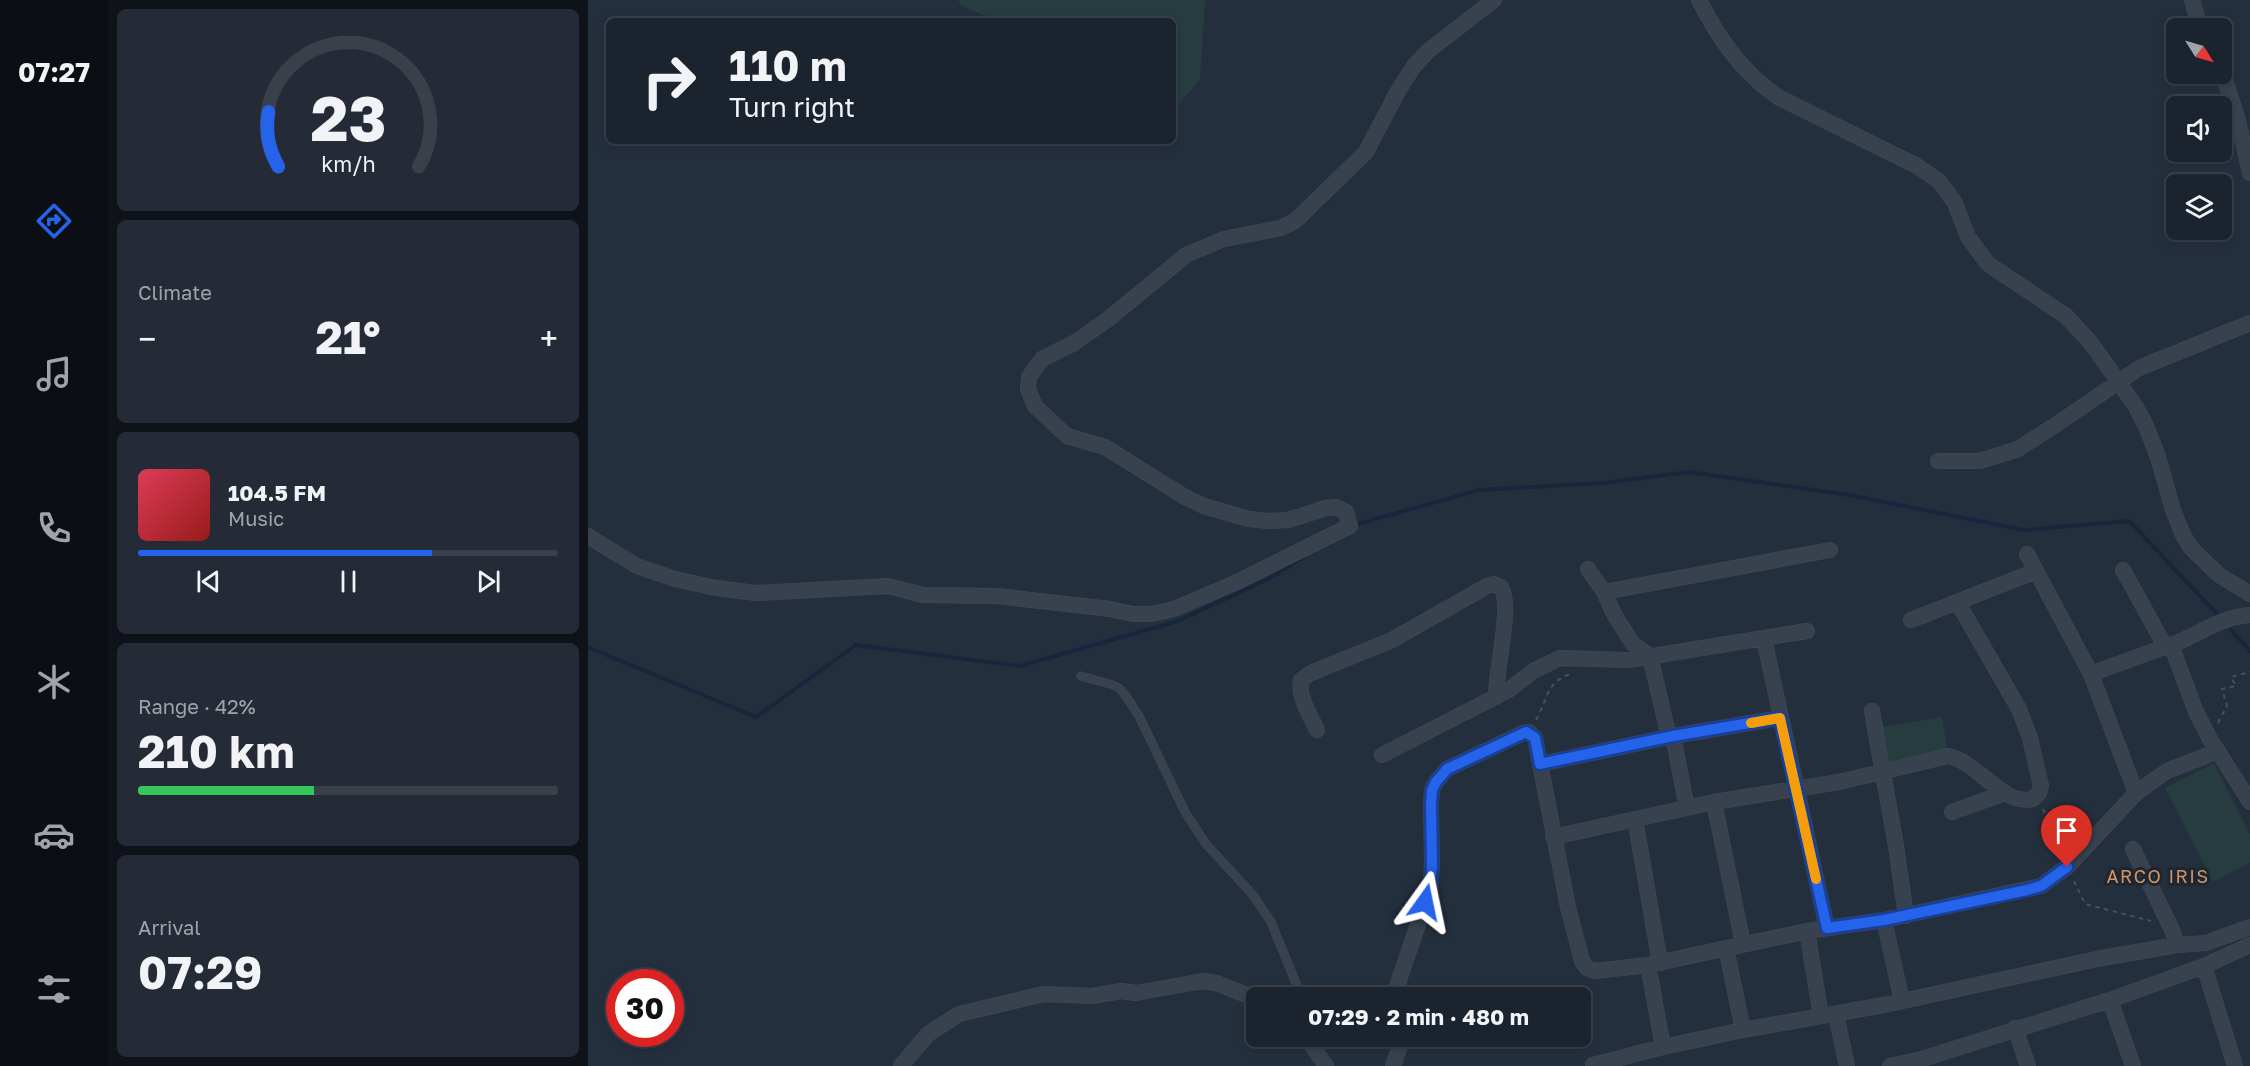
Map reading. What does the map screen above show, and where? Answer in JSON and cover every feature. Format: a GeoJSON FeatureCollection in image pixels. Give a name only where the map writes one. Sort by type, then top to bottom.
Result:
{"type":"FeatureCollection","features":[{"type":"Feature","properties":{"kind":"street"},"geometry":{"type":"LineString","coordinates":[[588,536],[638,566],[675,579],[716,588],[756,593],[888,586],[923,595],[997,596],[1152,614],[1174,609],[1236,583],[1350,526],[1346,512],[1336,507],[1288,520],[1269,521],[1249,519],[1204,506],[1185,497],[1105,447],[1067,436],[1035,406],[1028,389],[1029,377],[1042,359],[1074,343],[1100,325],[1186,255],[1224,239],[1281,228],[1295,221],[1366,152],[1414,66],[1428,51],[1494,0]]}},
{"type":"Feature","properties":{"kind":"street"},"geometry":{"type":"LineString","coordinates":[[1699,0],[1713,27],[1730,52],[1758,83],[1778,97],[1917,166],[1939,181],[1954,203],[1968,237],[1988,264],[2066,316],[2091,343],[2136,407],[2158,457],[2173,510],[2191,548],[2219,575],[2250,594]]}},
{"type":"Feature","properties":{"kind":"street"},"geometry":{"type":"LineString","coordinates":[[2192,0],[2197,18]]}},
{"type":"Feature","properties":{"kind":"street"},"geometry":{"type":"LineString","coordinates":[[2226,84],[2250,173]]}},
{"type":"Feature","properties":{"kind":"street"},"geometry":{"type":"LineString","coordinates":[[1938,461],[1980,461],[2018,449],[2139,368],[2250,323]]}},
{"type":"Feature","properties":{"kind":"street"},"geometry":{"type":"LineString","coordinates":[[1604,592],[1830,550]]}},
{"type":"Feature","properties":{"kind":"street"},"geometry":{"type":"LineString","coordinates":[[2027,554],[2091,674],[2136,793]]}},
{"type":"Feature","properties":{"kind":"street"},"geometry":{"type":"LineString","coordinates":[[1588,570],[1604,592],[1615,616],[1633,644],[1650,656],[1687,808]]}},
{"type":"Feature","properties":{"kind":"street"},"geometry":{"type":"LineString","coordinates":[[2123,570],[2168,646],[2196,712],[2214,745],[2250,802]]}},
{"type":"Feature","properties":{"kind":"street"},"geometry":{"type":"LineString","coordinates":[[1911,620],[2036,572]]}},
{"type":"Feature","properties":{"kind":"street"},"geometry":{"type":"LineString","coordinates":[[1317,730],[1303,698],[1300,688],[1301,680],[1311,673],[1392,640],[1494,584],[1501,587],[1505,595],[1496,697]]}},
{"type":"Feature","properties":{"kind":"street"},"geometry":{"type":"LineString","coordinates":[[1553,837],[1714,802],[1797,789],[1881,772],[1948,756],[1964,761],[2005,793],[2019,800],[2033,799],[2041,786],[2030,738],[2019,709],[1958,603]]}},
{"type":"Feature","properties":{"kind":"street"},"geometry":{"type":"LineString","coordinates":[[2091,674],[2168,646],[2216,623],[2250,615]]}},
{"type":"Feature","properties":{"kind":"street"},"geometry":{"type":"LineString","coordinates":[[1382,755],[1509,690],[1533,671],[1560,657],[1615,661],[1807,632]]}},
{"type":"Feature","properties":{"kind":"street"},"geometry":{"type":"LineString","coordinates":[[1764,639],[1827,928]]}},
{"type":"Feature","properties":{"kind":"street"},"geometry":{"type":"LineString","coordinates":[[1872,711],[1906,916]]}},
{"type":"Feature","properties":{"kind":"street"},"geometry":{"type":"LineString","coordinates":[[1540,764],[1671,737],[1780,718]]}},
{"type":"Feature","properties":{"kind":"street"},"geometry":{"type":"LineString","coordinates":[[1397,987],[1430,889],[1432,790],[1447,769],[1466,758],[1523,733],[1529,732],[1535,738],[1570,917],[1582,961],[1587,968],[1595,971],[1654,964],[1807,931],[1906,916],[2041,886],[2067,867],[2136,793],[2167,771],[2214,745]]}},
{"type":"Feature","properties":{"kind":"street"},"geometry":{"type":"LineString","coordinates":[[1952,812],[2005,793]]}},
{"type":"Feature","properties":{"kind":"street"},"geometry":{"type":"LineString","coordinates":[[1714,802],[1743,944]]}},
{"type":"Feature","properties":{"kind":"street"},"geometry":{"type":"LineString","coordinates":[[1635,819],[1663,1047]]}},
{"type":"Feature","properties":{"kind":"street"},"geometry":{"type":"LineString","coordinates":[[2133,849],[2175,939]]}},
{"type":"Feature","properties":{"kind":"street"},"geometry":{"type":"LineString","coordinates":[[1884,920],[1902,1001]]}},
{"type":"Feature","properties":{"kind":"street"},"geometry":{"type":"LineString","coordinates":[[1593,1065],[1743,1030],[1902,1001],[2175,939],[2206,943],[2250,927]]}},
{"type":"Feature","properties":{"kind":"street"},"geometry":{"type":"LineString","coordinates":[[1807,931],[1828,1016],[1847,1066]]}},
{"type":"Feature","properties":{"kind":"street"},"geometry":{"type":"LineString","coordinates":[[1890,1066],[1923,1063],[2015,1028],[2110,1000],[2204,966],[2250,945]]}},
{"type":"Feature","properties":{"kind":"street"},"geometry":{"type":"LineString","coordinates":[[1726,948],[1743,1030]]}},
{"type":"Feature","properties":{"kind":"street"},"geometry":{"type":"LineString","coordinates":[[2204,966],[2235,1066]]}},
{"type":"Feature","properties":{"kind":"street"},"geometry":{"type":"LineString","coordinates":[[901,1066],[928,1034],[949,1019],[969,1010],[1044,994],[1092,996],[1121,991],[1144,992],[1203,981],[1216,983],[1246,995]]}},
{"type":"Feature","properties":{"kind":"street"},"geometry":{"type":"LineString","coordinates":[[2110,1000],[2133,1066]]}},
{"type":"Feature","properties":{"kind":"street"},"geometry":{"type":"LineString","coordinates":[[2015,1028],[2028,1066]]}},
{"type":"Feature","properties":{"kind":"street"},"geometry":{"type":"LineString","coordinates":[[1314,1047],[1326,1066]]}},
{"type":"Feature","properties":{"kind":"street"},"geometry":{"type":"LineString","coordinates":[[1394,1066],[1399,1047]]}},
{"type":"Feature","properties":{"kind":"lane"},"geometry":{"type":"LineString","coordinates":[[1082,676],[1119,688],[1126,696],[1140,718],[1190,820],[1206,844],[1253,896],[1271,922],[1298,987]]}},
{"type":"Feature","properties":{"kind":"path"},"geometry":{"type":"LineString","coordinates":[[1529,732],[1553,683],[1559,678],[1581,671]]}},
{"type":"Feature","properties":{"kind":"path"},"geometry":{"type":"LineString","coordinates":[[2214,745],[2227,706],[2222,689],[2236,686],[2231,677],[2250,672]]}},
{"type":"Feature","properties":{"kind":"path"},"geometry":{"type":"LineString","coordinates":[[2037,795],[2085,904],[2157,923],[2175,939]]}},
{"type":"Feature","properties":{"kind":"green space"},"geometry":{"type":"Polygon","coordinates":[[[958,0],[1205,0],[1200,79],[1176,108],[1176,18],[990,18],[962,6],[958,0]]]}},
{"type":"Feature","properties":{"kind":"green space"},"geometry":{"type":"Polygon","coordinates":[[[1942,717],[1948,752],[1889,762],[1883,727],[1942,717]]]}},
{"type":"Feature","properties":{"kind":"green space"},"geometry":{"type":"Polygon","coordinates":[[[2214,763],[2250,834],[2250,863],[2213,882],[2165,788],[2214,763]]]}},
{"type":"Feature","properties":{"kind":"waterway"},"geometry":{"type":"LineString","coordinates":[[1354,525],[1479,490],[1603,483],[1689,472],[1849,495],[2024,530],[2129,521],[2221,618]]}},
{"type":"Feature","properties":{"kind":"waterway"},"geometry":{"type":"LineString","coordinates":[[588,647],[756,717],[856,645],[1020,666],[1178,621],[1274,576],[1305,556]]}},
{"type":"Feature","properties":{"kind":"waterway"},"geometry":{"type":"LineString","coordinates":[[2231,630],[2250,651]]}},
{"type":"Feature","properties":{"kind":"slow traffic"},"geometry":{"type":"LineString","coordinates":[[1751,723],[1780,718],[1816,879]]}},
{"type":"Feature","properties":{"kind":"district","name":"ARCO IRIS"},"geometry":{"type":"Point","coordinates":[2158,877]}},
{"type":"Feature","properties":{"kind":"route"},"geometry":{"type":"LineString","coordinates":[[1425,902],[1430,889],[1432,865],[1432,790],[1447,769],[1466,758],[1526,732],[1535,738],[1540,764],[1673,736],[1780,718],[1827,928],[1884,920],[2027,890],[2041,886],[2067,867]]}}]}
